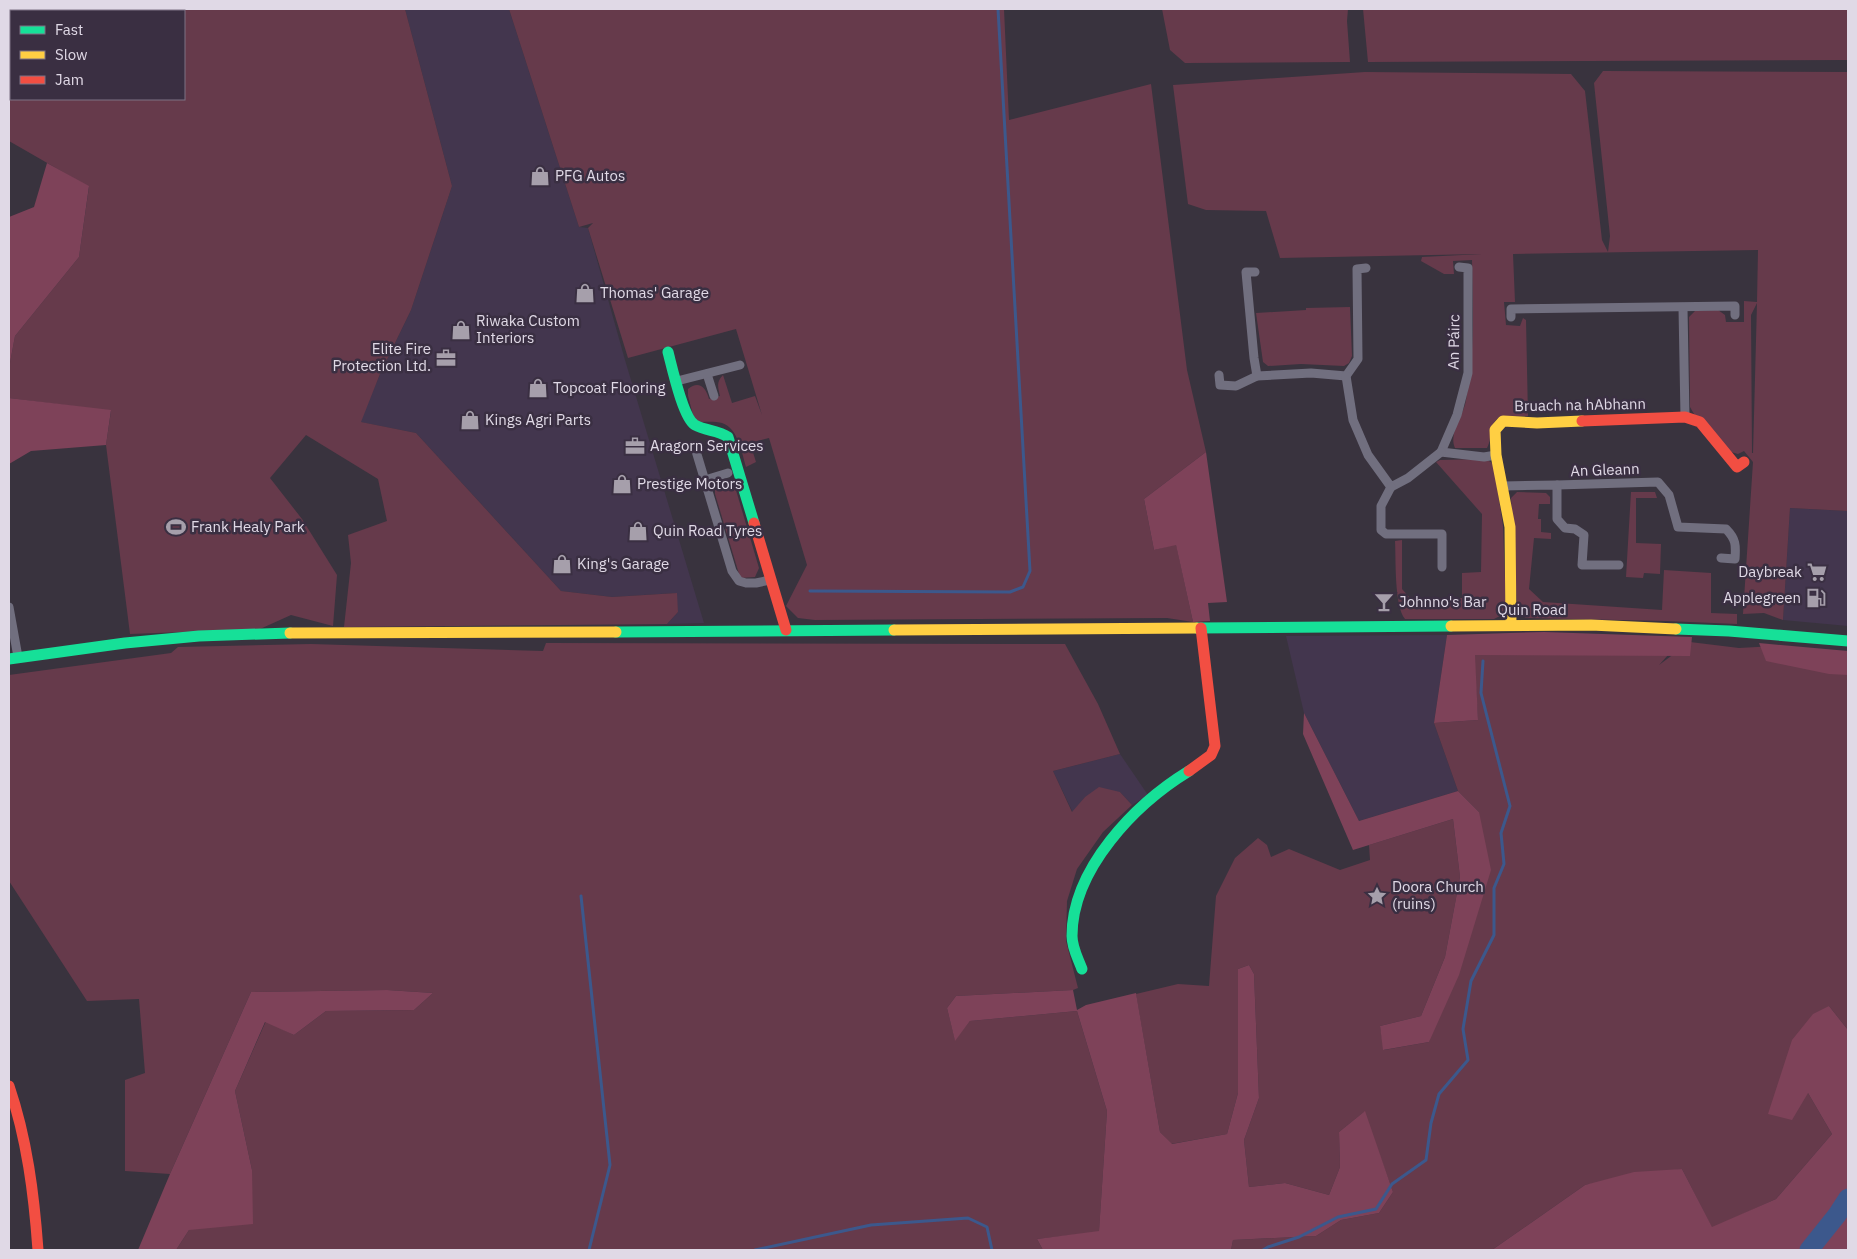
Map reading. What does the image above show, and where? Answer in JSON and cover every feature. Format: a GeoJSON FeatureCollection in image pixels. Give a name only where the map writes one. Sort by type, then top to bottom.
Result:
{"type":"FeatureCollection","features":[{"type":"Feature","properties":{"kind":"main road"},"geometry":{"type":"LineString","coordinates":[[668,352],[691,424],[722,431],[728,437],[786,630]]}},
{"type":"Feature","properties":{"kind":"main road","name":"Bruach na hAbhann"},"geometry":{"type":"LineString","coordinates":[[1511,625],[1510,527],[1496,454],[1495,430],[1503,421],[1537,423],[1685,417]]}},
{"type":"Feature","properties":{"kind":"main road"},"geometry":{"type":"LineString","coordinates":[[1685,417],[1700,422],[1737,467],[1744,462]]}},
{"type":"Feature","properties":{"kind":"main road","name":"Quin Road"},"geometry":{"type":"LineString","coordinates":[[13,658],[125,643],[208,636],[292,633],[1590,625],[1729,631],[1848,641]]}},
{"type":"Feature","properties":{"kind":"main road"},"geometry":{"type":"LineString","coordinates":[[1082,969],[1072,939],[1072,927],[1081,892],[1098,856],[1147,800],[1208,756],[1214,749],[1215,738],[1201,628]]}},
{"type":"Feature","properties":{"kind":"main road"},"geometry":{"type":"LineString","coordinates":[[9,1086],[27,1149],[35,1200],[38,1250]]}},
{"type":"Feature","properties":{"kind":"street","name":"An Páirc"},"geometry":{"type":"LineString","coordinates":[[1391,487],[1408,478],[1440,452],[1457,415],[1468,373],[1468,268],[1459,267]]}},
{"type":"Feature","properties":{"kind":"street"},"geometry":{"type":"LineString","coordinates":[[1366,268],[1357,269],[1358,359],[1346,376],[1353,420],[1368,455],[1391,487],[1382,506],[1381,530],[1386,534],[1442,534],[1442,567]]}},
{"type":"Feature","properties":{"kind":"street"},"geometry":{"type":"LineString","coordinates":[[1255,272],[1246,272],[1257,376]]}},
{"type":"Feature","properties":{"kind":"street"},"geometry":{"type":"LineString","coordinates":[[1512,317],[1512,309],[1735,306],[1735,315]]}},
{"type":"Feature","properties":{"kind":"street"},"geometry":{"type":"LineString","coordinates":[[1683,308],[1685,417]]}},
{"type":"Feature","properties":{"kind":"street"},"geometry":{"type":"LineString","coordinates":[[677,381],[740,365]]}},
{"type":"Feature","properties":{"kind":"street"},"geometry":{"type":"LineString","coordinates":[[1219,375],[1220,385],[1236,386],[1257,376],[1311,373],[1346,376]]}},
{"type":"Feature","properties":{"kind":"street"},"geometry":{"type":"LineString","coordinates":[[707,374],[714,396]]}},
{"type":"Feature","properties":{"kind":"street"},"geometry":{"type":"LineString","coordinates":[[696,451],[732,571],[739,581],[746,583],[770,580]]}},
{"type":"Feature","properties":{"kind":"street"},"geometry":{"type":"LineString","coordinates":[[1440,452],[1484,457],[1496,454]]}},
{"type":"Feature","properties":{"kind":"street"},"geometry":{"type":"LineString","coordinates":[[705,480],[728,473]]}},
{"type":"Feature","properties":{"kind":"street","name":"An Gleann"},"geometry":{"type":"LineString","coordinates":[[1503,486],[1658,482],[1669,494],[1678,527],[1726,529],[1733,536],[1736,547],[1735,559],[1721,558]]}},
{"type":"Feature","properties":{"kind":"street","name":"An Gleann"},"geometry":{"type":"LineString","coordinates":[[1557,486],[1557,519],[1565,528],[1575,529],[1584,535],[1582,565],[1619,565]]}},
{"type":"Feature","properties":{"kind":"street"},"geometry":{"type":"LineString","coordinates":[[9,607],[13,658]]}},
{"type":"Feature","properties":{"kind":"shaded area"},"geometry":{"type":"Polygon","coordinates":[[[9,9],[405,9],[452,186],[411,310],[380,374],[361,422],[416,433],[561,591],[612,597],[677,593],[678,612],[667,624],[344,627],[351,563],[348,535],[387,521],[378,479],[306,435],[270,478],[302,519],[337,575],[333,626],[291,615],[260,629],[130,634],[106,445],[111,411],[9,398],[9,368],[15,336],[79,257],[89,187],[9,141],[9,9]]]}},
{"type":"Feature","properties":{"kind":"shaded area"},"geometry":{"type":"Polygon","coordinates":[[[405,9],[509,9],[579,227],[588,228],[625,360],[704,623],[667,624],[678,612],[676,593],[612,597],[561,591],[416,433],[360,422],[380,374],[411,310],[452,186],[405,9]]]}},
{"type":"Feature","properties":{"kind":"shaded area"},"geometry":{"type":"Polygon","coordinates":[[[509,9],[1004,9],[1009,120],[1151,84],[1187,370],[1206,452],[1144,499],[1154,550],[1176,544],[1193,622],[1167,618],[815,620],[798,618],[786,606],[807,565],[769,438],[750,443],[756,462],[746,467],[739,442],[732,430],[719,422],[695,422],[688,396],[688,389],[699,385],[704,389],[709,399],[720,396],[718,382],[723,375],[732,403],[755,396],[762,415],[736,329],[628,358],[588,228],[593,223],[579,227],[509,9]]]}},
{"type":"Feature","properties":{"kind":"shaded area"},"geometry":{"type":"Polygon","coordinates":[[[1162,9],[1348,9],[1350,62],[1185,63],[1170,50],[1162,9]]]}},
{"type":"Feature","properties":{"kind":"shaded area"},"geometry":{"type":"Polygon","coordinates":[[[1363,9],[1848,9],[1848,60],[1368,62],[1363,9]]]}},
{"type":"Feature","properties":{"kind":"shaded area"},"geometry":{"type":"Polygon","coordinates":[[[1603,71],[1848,72],[1848,511],[1790,508],[1783,620],[1764,613],[1743,614],[1753,462],[1744,451],[1738,454],[1731,452],[1694,414],[1690,407],[1689,317],[1695,311],[1718,310],[1725,315],[1726,322],[1744,322],[1744,301],[1757,302],[1758,250],[1513,254],[1515,302],[1504,302],[1506,325],[1520,326],[1523,318],[1526,320],[1528,416],[1499,417],[1492,426],[1487,448],[1455,448],[1453,436],[1465,406],[1471,365],[1473,330],[1472,260],[1453,261],[1454,274],[1444,274],[1421,261],[1422,257],[1482,254],[1280,258],[1266,211],[1206,210],[1188,204],[1173,85],[1365,72],[1571,74],[1585,91],[1602,240],[1608,252],[1610,236],[1594,83],[1603,71]],[[1757,303],[1751,315],[1753,453],[1757,303]]]}},
{"type":"Feature","properties":{"kind":"shaded area"},"geometry":{"type":"Polygon","coordinates":[[[47,163],[89,186],[79,257],[15,336],[9,368],[9,217],[34,207],[47,163]]]}},
{"type":"Feature","properties":{"kind":"shaded area"},"geometry":{"type":"Polygon","coordinates":[[[1350,307],[1352,356],[1349,363],[1344,366],[1301,364],[1268,366],[1263,362],[1256,313],[1306,310],[1306,308],[1350,307]]]}},
{"type":"Feature","properties":{"kind":"shaded area"},"geometry":{"type":"Polygon","coordinates":[[[9,398],[111,410],[106,445],[31,451],[9,464],[9,398]]]}},
{"type":"Feature","properties":{"kind":"shaded area"},"geometry":{"type":"Polygon","coordinates":[[[1206,452],[1227,602],[1208,603],[1210,621],[1193,622],[1176,545],[1154,550],[1144,499],[1206,452]]]}},
{"type":"Feature","properties":{"kind":"shaded area"},"geometry":{"type":"Polygon","coordinates":[[[1484,459],[1491,462],[1494,466],[1503,526],[1506,607],[1502,615],[1494,619],[1405,619],[1401,613],[1397,593],[1395,541],[1402,540],[1402,589],[1410,598],[1462,598],[1462,573],[1481,572],[1482,514],[1436,462],[1440,460],[1484,459]]]}},
{"type":"Feature","properties":{"kind":"shaded area"},"geometry":{"type":"Polygon","coordinates":[[[733,480],[759,568],[755,577],[741,578],[739,574],[715,494],[715,487],[719,483],[733,480]]]}},
{"type":"Feature","properties":{"kind":"shaded area"},"geometry":{"type":"Polygon","coordinates":[[[1517,492],[1546,493],[1550,497],[1550,504],[1539,504],[1538,519],[1541,519],[1541,532],[1551,533],[1551,539],[1534,538],[1529,589],[1543,602],[1662,610],[1664,570],[1711,573],[1711,613],[1737,614],[1737,624],[1526,618],[1521,615],[1517,607],[1511,498],[1517,492]]]}},
{"type":"Feature","properties":{"kind":"shaded area"},"geometry":{"type":"Polygon","coordinates":[[[1631,492],[1655,492],[1657,498],[1636,498],[1636,543],[1661,544],[1660,574],[1644,573],[1643,578],[1626,577],[1631,492]]]}},
{"type":"Feature","properties":{"kind":"shaded area"},"geometry":{"type":"Polygon","coordinates":[[[1790,508],[1848,511],[1848,626],[1783,620],[1790,508]]]}},
{"type":"Feature","properties":{"kind":"shaded area"},"geometry":{"type":"Polygon","coordinates":[[[1544,632],[1692,637],[1690,656],[1475,655],[1478,720],[1434,723],[1447,635],[1544,632]]]}},
{"type":"Feature","properties":{"kind":"shaded area"},"geometry":{"type":"Polygon","coordinates":[[[1447,635],[1434,723],[1458,791],[1359,821],[1304,713],[1286,636],[1447,635]]]}},
{"type":"Feature","properties":{"kind":"shaded area"},"geometry":{"type":"Polygon","coordinates":[[[1690,642],[1739,648],[1775,646],[1848,653],[1848,1030],[1829,1006],[1808,1093],[1832,1134],[1776,1199],[1712,1228],[1682,1169],[1585,1185],[1492,1250],[1231,1250],[1233,1240],[1316,1236],[1341,1220],[1379,1213],[1393,1192],[1364,1112],[1339,1132],[1340,1167],[1329,1195],[1285,1183],[1249,1187],[1244,1140],[1259,1098],[1254,974],[1249,965],[1238,969],[1238,1093],[1227,1134],[1171,1144],[1160,1132],[1136,994],[1178,984],[1209,986],[1216,896],[1235,858],[1258,838],[1267,845],[1271,857],[1289,849],[1340,870],[1370,860],[1369,845],[1453,819],[1460,877],[1445,957],[1421,1016],[1380,1026],[1384,1050],[1429,1042],[1479,812],[1458,791],[1434,723],[1478,720],[1474,655],[1669,654],[1659,665],[1690,642]]]}},
{"type":"Feature","properties":{"kind":"shaded area"},"geometry":{"type":"Polygon","coordinates":[[[546,643],[1065,644],[1098,704],[1120,754],[1053,771],[1072,812],[1085,797],[1099,787],[1120,792],[1132,805],[1103,832],[1077,869],[1067,901],[1066,941],[1078,988],[1073,990],[956,996],[947,1008],[955,1040],[970,1021],[1077,1011],[1107,1111],[1099,1232],[1037,1239],[1043,1250],[176,1250],[189,1230],[252,1170],[235,1091],[266,1021],[294,1035],[326,1011],[414,1010],[433,993],[387,990],[251,992],[170,1174],[125,1171],[125,1080],[145,1073],[139,999],[87,1001],[9,881],[9,675],[171,653],[178,647],[311,644],[543,651],[546,643]]]}},
{"type":"Feature","properties":{"kind":"shaded area"},"geometry":{"type":"Polygon","coordinates":[[[1759,643],[1848,651],[1848,675],[1829,674],[1766,661],[1759,643]]]}},
{"type":"Feature","properties":{"kind":"shaded area"},"geometry":{"type":"Polygon","coordinates":[[[1304,713],[1359,821],[1458,791],[1479,812],[1491,870],[1459,975],[1429,1042],[1383,1050],[1380,1026],[1421,1016],[1445,957],[1460,877],[1453,819],[1353,850],[1303,734],[1304,713]]]}},
{"type":"Feature","properties":{"kind":"shaded area"},"geometry":{"type":"Polygon","coordinates":[[[1120,754],[1148,795],[1132,805],[1120,792],[1085,797],[1073,813],[1053,771],[1120,754]]]}},
{"type":"Feature","properties":{"kind":"shaded area"},"geometry":{"type":"Polygon","coordinates":[[[1249,965],[1254,974],[1259,1098],[1244,1140],[1249,1187],[1285,1183],[1329,1195],[1340,1167],[1339,1132],[1365,1111],[1393,1192],[1379,1213],[1341,1220],[1316,1236],[1233,1240],[1231,1250],[1043,1250],[1037,1239],[1099,1231],[1107,1111],[1077,1011],[970,1021],[955,1041],[947,1008],[956,996],[1073,990],[1077,1010],[1086,1005],[1136,993],[1160,1132],[1172,1144],[1227,1134],[1238,1093],[1238,969],[1249,965]]]}},
{"type":"Feature","properties":{"kind":"shaded area"},"geometry":{"type":"Polygon","coordinates":[[[387,990],[433,993],[414,1010],[326,1011],[294,1035],[265,1022],[235,1091],[252,1170],[253,1224],[189,1230],[176,1250],[138,1250],[251,992],[387,990]]]}},
{"type":"Feature","properties":{"kind":"shaded area"},"geometry":{"type":"Polygon","coordinates":[[[1829,1006],[1848,1030],[1848,1250],[1492,1250],[1585,1185],[1634,1172],[1682,1169],[1712,1227],[1776,1199],[1832,1134],[1808,1093],[1792,1120],[1768,1114],[1792,1040],[1813,1014],[1829,1006]]]}},
{"type":"Feature","properties":{"kind":"waterway"},"geometry":{"type":"LineString","coordinates":[[810,591],[1010,592],[1023,587],[1030,571],[998,9]]}},
{"type":"Feature","properties":{"kind":"waterway"},"geometry":{"type":"LineString","coordinates":[[1263,1250],[1299,1237],[1338,1217],[1376,1209],[1392,1184],[1426,1160],[1431,1123],[1439,1094],[1468,1060],[1463,1029],[1471,981],[1494,935],[1494,888],[1504,864],[1501,833],[1510,806],[1481,693],[1483,661]]}},
{"type":"Feature","properties":{"kind":"waterway"},"geometry":{"type":"LineString","coordinates":[[581,896],[610,1165],[589,1250]]}},
{"type":"Feature","properties":{"kind":"waterway"},"geometry":{"type":"LineString","coordinates":[[1809,1250],[1848,1198]]}},
{"type":"Feature","properties":{"kind":"waterway"},"geometry":{"type":"LineString","coordinates":[[755,1250],[871,1225],[968,1218],[987,1227],[992,1250]]}},
{"type":"Feature","properties":{"kind":"traffic: fast"},"geometry":{"type":"LineString","coordinates":[[668,352],[678,392],[686,413],[695,425],[728,437],[754,523]]}},
{"type":"Feature","properties":{"kind":"traffic: fast"},"geometry":{"type":"LineString","coordinates":[[1197,628],[1451,626]]}},
{"type":"Feature","properties":{"kind":"traffic: fast"},"geometry":{"type":"LineString","coordinates":[[1676,629],[1729,631],[1848,641]]}},
{"type":"Feature","properties":{"kind":"traffic: fast"},"geometry":{"type":"LineString","coordinates":[[616,632],[894,630]]}},
{"type":"Feature","properties":{"kind":"traffic: fast"},"geometry":{"type":"LineString","coordinates":[[9,659],[125,643],[199,636],[290,633]]}},
{"type":"Feature","properties":{"kind":"traffic: fast"},"geometry":{"type":"LineString","coordinates":[[1082,969],[1072,940],[1075,911],[1083,887],[1095,863],[1128,820],[1148,801],[1189,771]]}},
{"type":"Feature","properties":{"kind":"traffic: slow"},"geometry":{"type":"LineString","coordinates":[[1511,625],[1510,527],[1496,455],[1495,430],[1503,421],[1537,423],[1582,421]]}},
{"type":"Feature","properties":{"kind":"traffic: slow"},"geometry":{"type":"LineString","coordinates":[[1451,626],[1591,625],[1676,629]]}},
{"type":"Feature","properties":{"kind":"traffic: slow"},"geometry":{"type":"LineString","coordinates":[[894,630],[1197,628]]}},
{"type":"Feature","properties":{"kind":"traffic: slow"},"geometry":{"type":"LineString","coordinates":[[290,633],[616,632]]}},
{"type":"Feature","properties":{"kind":"traffic: jam"},"geometry":{"type":"LineString","coordinates":[[1582,421],[1685,417],[1700,422],[1737,467],[1744,462]]}},
{"type":"Feature","properties":{"kind":"traffic: jam"},"geometry":{"type":"LineString","coordinates":[[754,523],[786,630]]}},
{"type":"Feature","properties":{"kind":"traffic: jam"},"geometry":{"type":"LineString","coordinates":[[1189,771],[1211,755],[1215,746],[1201,628]]}},
{"type":"Feature","properties":{"kind":"traffic: jam"},"geometry":{"type":"LineString","coordinates":[[9,1086],[21,1126],[29,1167],[38,1250]]}},
{"type":"Feature","properties":{"kind":"place","name":"PFG Autos"},"geometry":{"type":"Point","coordinates":[540,176]}},
{"type":"Feature","properties":{"kind":"place","name":"Thomas' Garage"},"geometry":{"type":"Point","coordinates":[585,293]}},
{"type":"Feature","properties":{"kind":"place","name":"Riwaka Custom Interiors"},"geometry":{"type":"Point","coordinates":[461,330]}},
{"type":"Feature","properties":{"kind":"place","name":"Elite Fire Protection Ltd."},"geometry":{"type":"Point","coordinates":[446,358]}},
{"type":"Feature","properties":{"kind":"place","name":"Topcoat Flooring"},"geometry":{"type":"Point","coordinates":[538,388]}},
{"type":"Feature","properties":{"kind":"place","name":"Kings Agri Parts"},"geometry":{"type":"Point","coordinates":[470,420]}},
{"type":"Feature","properties":{"kind":"place","name":"Aragorn Services"},"geometry":{"type":"Point","coordinates":[635,446]}},
{"type":"Feature","properties":{"kind":"place","name":"Prestige Motors"},"geometry":{"type":"Point","coordinates":[622,484]}},
{"type":"Feature","properties":{"kind":"place","name":"Frank Healy Park"},"geometry":{"type":"Point","coordinates":[176,527]}},
{"type":"Feature","properties":{"kind":"place","name":"Quin Road Tyres"},"geometry":{"type":"Point","coordinates":[638,531]}},
{"type":"Feature","properties":{"kind":"place","name":"King's Garage"},"geometry":{"type":"Point","coordinates":[562,564]}},
{"type":"Feature","properties":{"kind":"place","name":"Daybreak"},"geometry":{"type":"Point","coordinates":[1817,572]}},
{"type":"Feature","properties":{"kind":"place","name":"Applegreen"},"geometry":{"type":"Point","coordinates":[1816,598]}},
{"type":"Feature","properties":{"kind":"place","name":"Johnno's Bar"},"geometry":{"type":"Point","coordinates":[1384,602]}},
{"type":"Feature","properties":{"kind":"place","name":"Doora Church (ruins)"},"geometry":{"type":"Point","coordinates":[1377,896]}}]}
